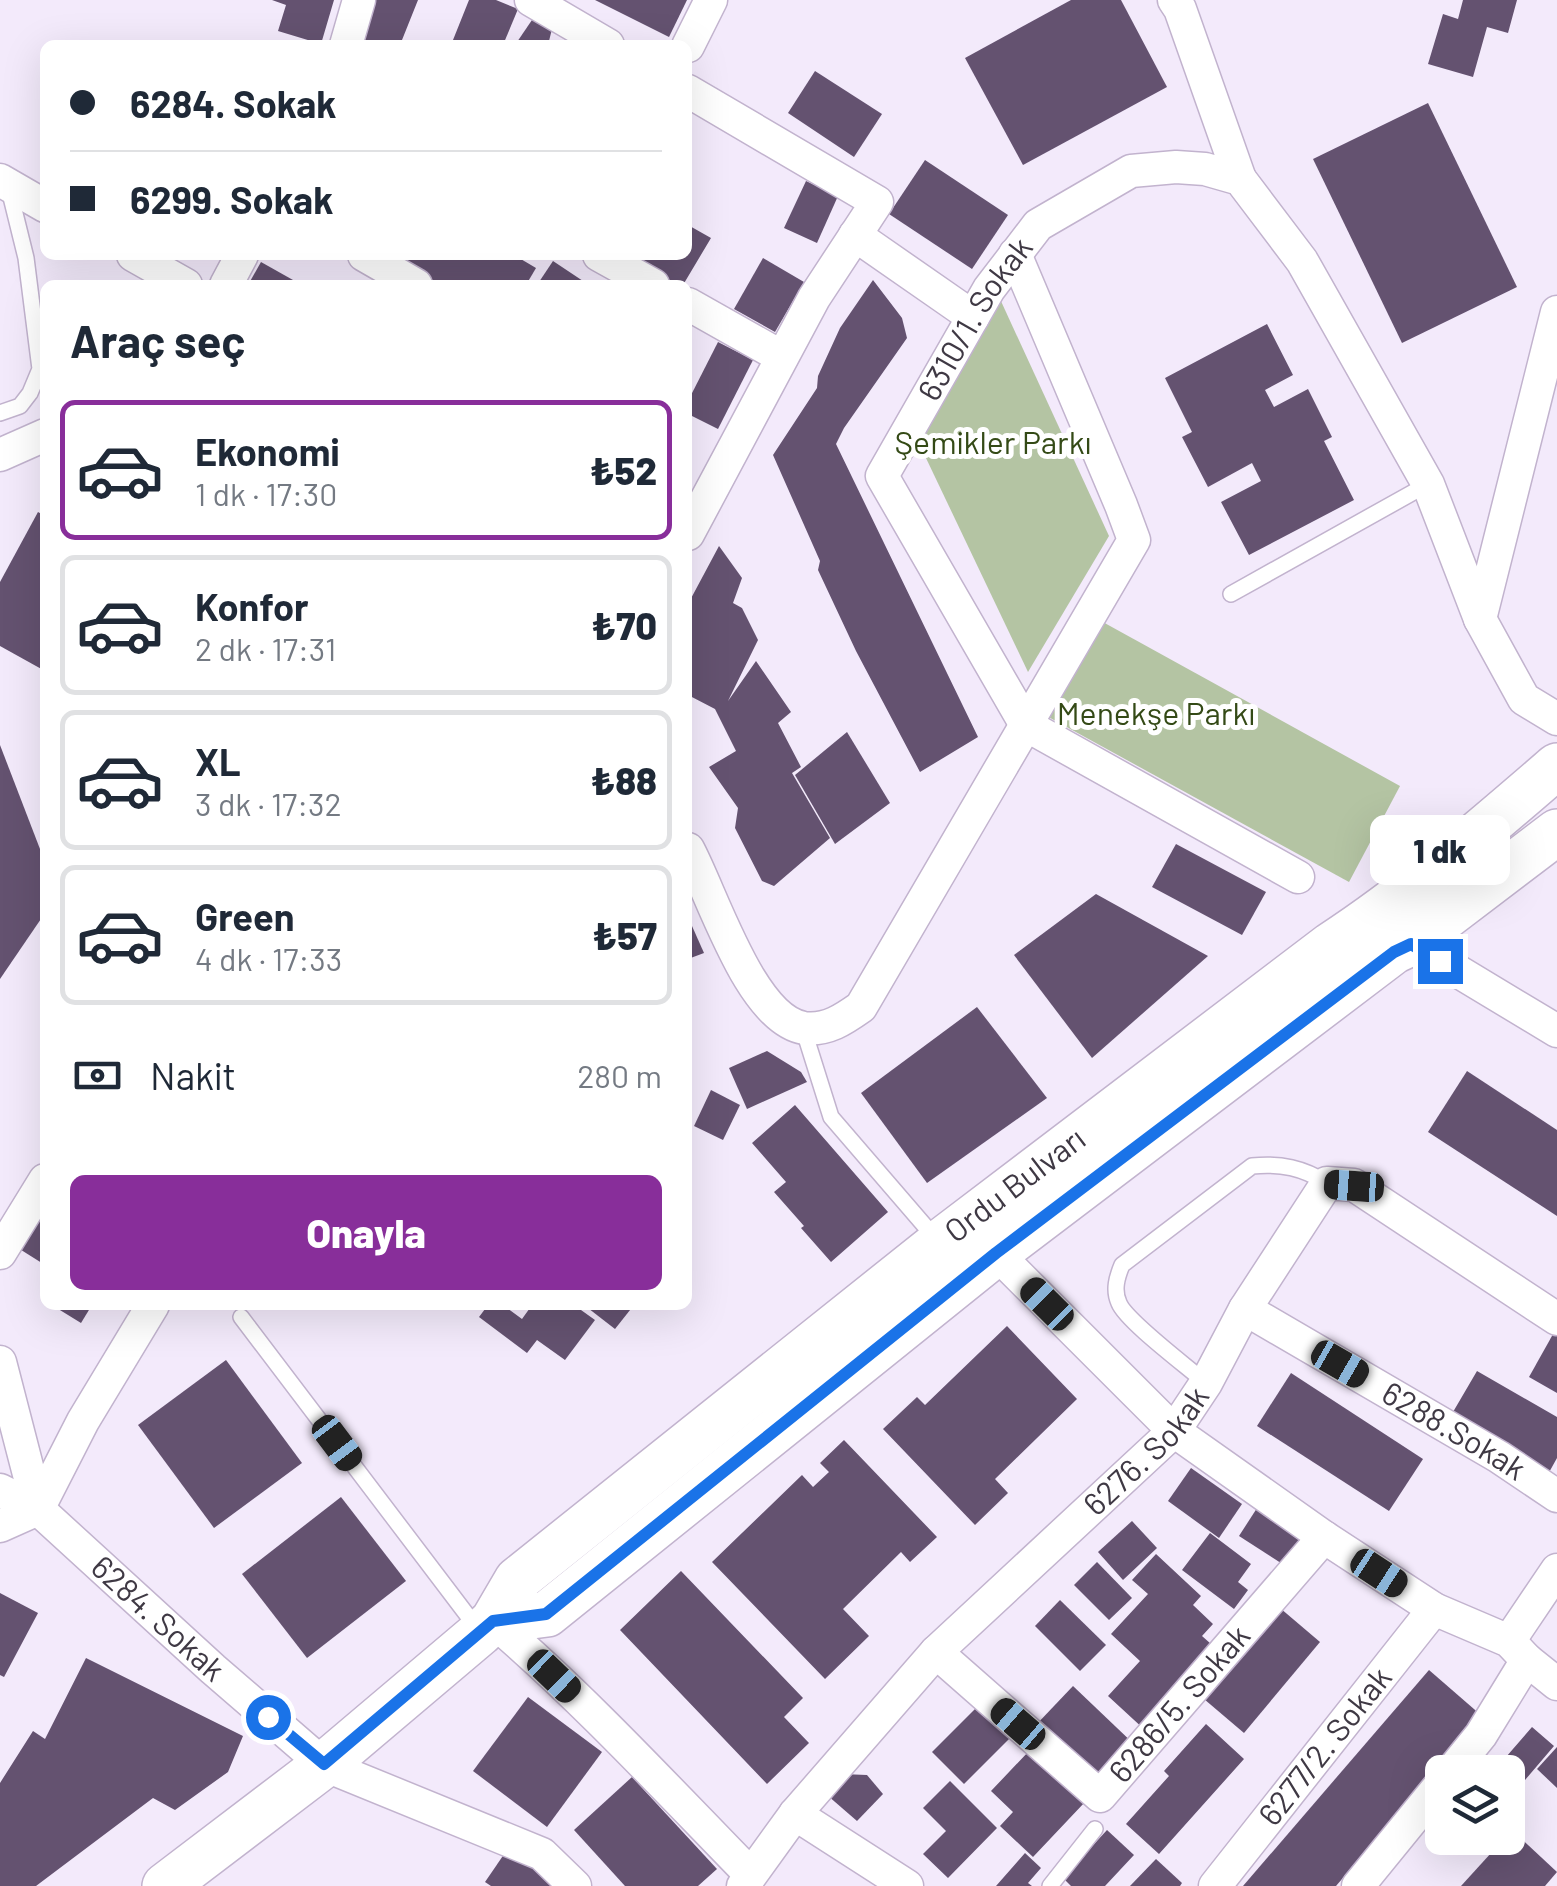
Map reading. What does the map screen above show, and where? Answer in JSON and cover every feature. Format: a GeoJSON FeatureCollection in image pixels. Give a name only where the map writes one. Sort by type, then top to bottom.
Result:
{"type":"FeatureCollection","features":[{"type":"Feature","properties":{"kind":"main road","name":"Ordu Bulvarı"},"geometry":{"type":"LineString","coordinates":[[166,1886],[324,1764],[487,1627],[517,1580],[939,1243],[1421,882],[1557,766]]}},
{"type":"Feature","properties":{"kind":"main road","name":"Ordu Bulvarı"},"geometry":{"type":"LineString","coordinates":[[487,1627],[546,1614],[996,1253],[1557,832]]}},
{"type":"Feature","properties":{"kind":"street"},"geometry":{"type":"LineString","coordinates":[[348,40],[360,0]]}},
{"type":"Feature","properties":{"kind":"street"},"geometry":{"type":"LineString","coordinates":[[531,0],[599,40]]}},
{"type":"Feature","properties":{"kind":"street"},"geometry":{"type":"LineString","coordinates":[[691,40],[711,0]]}},
{"type":"Feature","properties":{"kind":"street"},"geometry":{"type":"LineString","coordinates":[[1174,0],[1240,179],[1302,261],[1428,484],[1480,619],[1524,699],[1557,719]]}},
{"type":"Feature","properties":{"kind":"street"},"geometry":{"type":"LineString","coordinates":[[692,93],[877,202],[814,298],[692,526]]}},
{"type":"Feature","properties":{"kind":"street","name":"6310/1. Sokak"},"geometry":{"type":"LineString","coordinates":[[1026,724],[882,476],[989,289],[1038,226],[1131,170],[1205,169],[1240,179]]}},
{"type":"Feature","properties":{"kind":"street"},"geometry":{"type":"LineString","coordinates":[[4,183],[40,203]]}},
{"type":"Feature","properties":{"kind":"street"},"geometry":{"type":"LineString","coordinates":[[855,235],[974,317]]}},
{"type":"Feature","properties":{"kind":"street"},"geometry":{"type":"LineString","coordinates":[[692,858],[746,976],[778,1016],[803,1028],[834,1025],[861,1007],[1134,540],[1016,254]]}},
{"type":"Feature","properties":{"kind":"street"},"geometry":{"type":"LineString","coordinates":[[142,260],[177,280]]}},
{"type":"Feature","properties":{"kind":"street"},"geometry":{"type":"LineString","coordinates":[[373,260],[407,280]]}},
{"type":"Feature","properties":{"kind":"street"},"geometry":{"type":"LineString","coordinates":[[608,260],[644,280]]}},
{"type":"Feature","properties":{"kind":"street"},"geometry":{"type":"LineString","coordinates":[[692,306],[782,357]]}},
{"type":"Feature","properties":{"kind":"street"},"geometry":{"type":"LineString","coordinates":[[1480,619],[1555,325]]}},
{"type":"Feature","properties":{"kind":"street"},"geometry":{"type":"LineString","coordinates":[[0,455],[40,437]]}},
{"type":"Feature","properties":{"kind":"street"},"geometry":{"type":"LineString","coordinates":[[1026,724],[1298,876]]}},
{"type":"Feature","properties":{"kind":"street"},"geometry":{"type":"LineString","coordinates":[[1411,944],[1557,1032]]}},
{"type":"Feature","properties":{"kind":"street"},"geometry":{"type":"LineString","coordinates":[[1327,1184],[1354,1186],[1557,1319]]}},
{"type":"Feature","properties":{"kind":"street","name":"6276. Sokak"},"geometry":{"type":"LineString","coordinates":[[747,1880],[794,1814],[936,1652],[1174,1431],[1206,1383],[1245,1309],[1327,1184]]}},
{"type":"Feature","properties":{"kind":"street"},"geometry":{"type":"LineString","coordinates":[[0,1253],[40,1188]]}},
{"type":"Feature","properties":{"kind":"street"},"geometry":{"type":"LineString","coordinates":[[996,1253],[1174,1431],[1434,1609],[1518,1650],[1557,1684]]}},
{"type":"Feature","properties":{"kind":"street","name":"6288.Sokak"},"geometry":{"type":"LineString","coordinates":[[1245,1309],[1499,1457],[1557,1496]]}},
{"type":"Feature","properties":{"kind":"street"},"geometry":{"type":"LineString","coordinates":[[0,1526],[38,1509],[83,1420],[150,1310]]}},
{"type":"Feature","properties":{"kind":"street"},"geometry":{"type":"LineString","coordinates":[[0,1362],[38,1509]]}},
{"type":"Feature","properties":{"kind":"street","name":"6284. Sokak"},"geometry":{"type":"LineString","coordinates":[[0,1490],[38,1509],[213,1670],[324,1764],[542,1854],[575,1886]]}},
{"type":"Feature","properties":{"kind":"street","name":"6286/5. Sokak"},"geometry":{"type":"LineString","coordinates":[[936,1652],[1100,1796],[1324,1537]]}},
{"type":"Feature","properties":{"kind":"street"},"geometry":{"type":"LineString","coordinates":[[1465,1755],[1481,1735],[1557,1570]]}},
{"type":"Feature","properties":{"kind":"street","name":"6277/2. Sokak"},"geometry":{"type":"LineString","coordinates":[[1215,1886],[1434,1609]]}},
{"type":"Feature","properties":{"kind":"street"},"geometry":{"type":"LineString","coordinates":[[487,1627],[530,1653],[623,1744],[747,1880]]}},
{"type":"Feature","properties":{"kind":"street"},"geometry":{"type":"LineString","coordinates":[[1358,1886],[1425,1804]]}},
{"type":"Feature","properties":{"kind":"street"},"geometry":{"type":"LineString","coordinates":[[794,1814],[908,1886]]}},
{"type":"Feature","properties":{"kind":"lane"},"geometry":{"type":"LineString","coordinates":[[0,414],[20,406],[40,369],[26,258],[4,183]]}},
{"type":"Feature","properties":{"kind":"lane"},"geometry":{"type":"LineString","coordinates":[[1231,594],[1428,484]]}},
{"type":"Feature","properties":{"kind":"lane"},"geometry":{"type":"LineString","coordinates":[[803,1028],[832,1117],[939,1243]]}},
{"type":"Feature","properties":{"kind":"lane"},"geometry":{"type":"LineString","coordinates":[[1206,1383],[1123,1311],[1116,1291],[1122,1264],[1252,1166],[1298,1168],[1327,1184]]}},
{"type":"Feature","properties":{"kind":"lane"},"geometry":{"type":"LineString","coordinates":[[241,1316],[487,1627]]}},
{"type":"Feature","properties":{"kind":"lane"},"geometry":{"type":"LineString","coordinates":[[1050,1886],[1095,1829]]}},
{"type":"Feature","properties":{"kind":"green space","name":"Şemikler Parkı"},"geometry":{"type":"Polygon","coordinates":[[[1000,299],[1109,536],[1028,672],[915,435],[1000,299]]]}},
{"type":"Feature","properties":{"kind":"green space","name":"Menekşe Parkı"},"geometry":{"type":"Polygon","coordinates":[[[1101,621],[1400,786],[1349,882],[1043,714],[1101,621]]]}},
{"type":"Feature","properties":{"kind":"building"},"geometry":{"type":"Polygon","coordinates":[[[272,0],[334,0],[322,40],[278,31],[286,5],[272,0]]]}},
{"type":"Feature","properties":{"kind":"building"},"geometry":{"type":"Polygon","coordinates":[[[374,0],[418,0],[402,40],[358,40],[374,0]]]}},
{"type":"Feature","properties":{"kind":"building"},"geometry":{"type":"Polygon","coordinates":[[[469,0],[496,0],[518,9],[505,40],[453,40],[469,0]]]}},
{"type":"Feature","properties":{"kind":"building"},"geometry":{"type":"Polygon","coordinates":[[[595,0],[687,0],[669,37],[595,0]]]}},
{"type":"Feature","properties":{"kind":"building"},"geometry":{"type":"Polygon","coordinates":[[[1071,0],[1121,0],[1167,87],[1023,165],[965,58],[1071,0]]]}},
{"type":"Feature","properties":{"kind":"building"},"geometry":{"type":"Polygon","coordinates":[[[1463,0],[1517,0],[1508,33],[1487,27],[1473,77],[1428,64],[1443,14],[1458,19],[1463,0]]]}},
{"type":"Feature","properties":{"kind":"building"},"geometry":{"type":"Polygon","coordinates":[[[534,17],[554,21],[549,40],[518,40],[534,17]]]}},
{"type":"Feature","properties":{"kind":"building"},"geometry":{"type":"Polygon","coordinates":[[[815,71],[882,114],[854,157],[788,113],[815,71]]]}},
{"type":"Feature","properties":{"kind":"building"},"geometry":{"type":"Polygon","coordinates":[[[1428,103],[1517,287],[1402,343],[1313,159],[1428,103]]]}},
{"type":"Feature","properties":{"kind":"building"},"geometry":{"type":"Polygon","coordinates":[[[925,160],[1008,215],[972,269],[889,214],[925,160]]]}},
{"type":"Feature","properties":{"kind":"building"},"geometry":{"type":"Polygon","coordinates":[[[806,181],[838,196],[817,243],[784,228],[806,181]]]}},
{"type":"Feature","properties":{"kind":"building"},"geometry":{"type":"Polygon","coordinates":[[[692,227],[711,238],[686,280],[670,280],[640,260],[692,260],[692,227]]]}},
{"type":"Feature","properties":{"kind":"building"},"geometry":{"type":"Polygon","coordinates":[[[763,258],[804,282],[775,332],[734,309],[763,258]]]}},
{"type":"Feature","properties":{"kind":"building"},"geometry":{"type":"Polygon","coordinates":[[[397,260],[522,260],[536,268],[529,280],[431,280],[397,260]]]}},
{"type":"Feature","properties":{"kind":"building"},"geometry":{"type":"Polygon","coordinates":[[[553,261],[582,280],[540,280],[553,261]]]}},
{"type":"Feature","properties":{"kind":"building"},"geometry":{"type":"Polygon","coordinates":[[[261,262],[293,280],[251,280],[261,262]]]}},
{"type":"Feature","properties":{"kind":"building"},"geometry":{"type":"Polygon","coordinates":[[[873,280],[902,318],[907,338],[836,444],[978,737],[920,772],[818,570],[820,561],[773,455],[817,388],[818,376],[840,328],[873,280]]]}},
{"type":"Feature","properties":{"kind":"building"},"geometry":{"type":"Polygon","coordinates":[[[1267,324],[1293,375],[1265,390],[1274,407],[1308,389],[1332,437],[1324,441],[1354,500],[1249,555],[1221,502],[1261,481],[1252,463],[1208,487],[1182,437],[1192,432],[1165,378],[1267,324]]]}},
{"type":"Feature","properties":{"kind":"building"},"geometry":{"type":"Polygon","coordinates":[[[718,342],[753,360],[718,429],[692,416],[692,393],[718,342]]]}},
{"type":"Feature","properties":{"kind":"building"},"geometry":{"type":"Polygon","coordinates":[[[38,512],[40,668],[0,646],[0,582],[38,512]]]}},
{"type":"Feature","properties":{"kind":"building"},"geometry":{"type":"Polygon","coordinates":[[[719,546],[742,578],[733,603],[742,608],[758,640],[728,701],[756,661],[791,712],[778,723],[801,767],[792,773],[830,838],[774,886],[762,881],[735,828],[738,808],[709,767],[736,751],[715,709],[692,697],[692,597],[719,546]]]}},
{"type":"Feature","properties":{"kind":"building"},"geometry":{"type":"Polygon","coordinates":[[[847,732],[890,803],[835,844],[795,775],[847,732]]]}},
{"type":"Feature","properties":{"kind":"building"},"geometry":{"type":"Polygon","coordinates":[[[0,745],[40,849],[40,920],[0,979],[0,745]]]}},
{"type":"Feature","properties":{"kind":"building"},"geometry":{"type":"Polygon","coordinates":[[[1176,844],[1266,892],[1242,935],[1152,887],[1176,844]]]}},
{"type":"Feature","properties":{"kind":"building"},"geometry":{"type":"Polygon","coordinates":[[[1096,894],[1208,956],[1092,1058],[1014,955],[1096,894]]]}},
{"type":"Feature","properties":{"kind":"building"},"geometry":{"type":"Polygon","coordinates":[[[692,926],[704,953],[692,958],[692,926]]]}},
{"type":"Feature","properties":{"kind":"building"},"geometry":{"type":"Polygon","coordinates":[[[977,1007],[1047,1098],[927,1183],[861,1093],[977,1007]]]}},
{"type":"Feature","properties":{"kind":"building"},"geometry":{"type":"Polygon","coordinates":[[[767,1051],[801,1072],[807,1082],[747,1109],[729,1068],[767,1051]]]}},
{"type":"Feature","properties":{"kind":"building"},"geometry":{"type":"Polygon","coordinates":[[[1467,1071],[1557,1130],[1557,1216],[1428,1132],[1467,1071]]]}},
{"type":"Feature","properties":{"kind":"building"},"geometry":{"type":"Polygon","coordinates":[[[711,1090],[740,1105],[723,1140],[694,1126],[711,1090]]]}},
{"type":"Feature","properties":{"kind":"building"},"geometry":{"type":"Polygon","coordinates":[[[795,1105],[888,1212],[831,1262],[774,1192],[786,1182],[752,1143],[795,1105]]]}},
{"type":"Feature","properties":{"kind":"building"},"geometry":{"type":"Polygon","coordinates":[[[40,1211],[40,1262],[18,1248],[40,1211]]]}},
{"type":"Feature","properties":{"kind":"building"},"geometry":{"type":"Polygon","coordinates":[[[60,1310],[89,1310],[81,1323],[60,1310]]]}},
{"type":"Feature","properties":{"kind":"building"},"geometry":{"type":"Polygon","coordinates":[[[484,1310],[510,1310],[522,1319],[528,1310],[581,1310],[595,1320],[565,1360],[537,1340],[527,1353],[479,1317],[484,1310]]]}},
{"type":"Feature","properties":{"kind":"building"},"geometry":{"type":"Polygon","coordinates":[[[590,1310],[630,1310],[615,1329],[590,1310]]]}},
{"type":"Feature","properties":{"kind":"building"},"geometry":{"type":"Polygon","coordinates":[[[1007,1326],[1077,1399],[995,1479],[1008,1493],[975,1525],[883,1429],[917,1397],[925,1405],[1007,1326]]]}},
{"type":"Feature","properties":{"kind":"building"},"geometry":{"type":"Polygon","coordinates":[[[1557,1327],[1557,1393],[1529,1377],[1557,1327]]]}},
{"type":"Feature","properties":{"kind":"building"},"geometry":{"type":"Polygon","coordinates":[[[226,1360],[302,1463],[214,1528],[138,1425],[226,1360]]]}},
{"type":"Feature","properties":{"kind":"building"},"geometry":{"type":"Polygon","coordinates":[[[1477,1371],[1557,1417],[1557,1458],[1547,1476],[1496,1447],[1500,1439],[1453,1412],[1477,1371]]]}},
{"type":"Feature","properties":{"kind":"building"},"geometry":{"type":"Polygon","coordinates":[[[1291,1373],[1423,1459],[1389,1511],[1257,1426],[1291,1373]]]}},
{"type":"Feature","properties":{"kind":"building"},"geometry":{"type":"Polygon","coordinates":[[[844,1440],[937,1537],[910,1562],[901,1552],[843,1609],[869,1636],[825,1679],[712,1562],[802,1475],[813,1487],[829,1472],[820,1463],[844,1440]]]}},
{"type":"Feature","properties":{"kind":"building"},"geometry":{"type":"Polygon","coordinates":[[[1191,1468],[1242,1504],[1219,1538],[1168,1501],[1191,1468]]]}},
{"type":"Feature","properties":{"kind":"building"},"geometry":{"type":"Polygon","coordinates":[[[341,1497],[406,1581],[307,1658],[242,1574],[341,1497]]]}},
{"type":"Feature","properties":{"kind":"building"},"geometry":{"type":"Polygon","coordinates":[[[1259,1505],[1304,1533],[1284,1565],[1239,1536],[1259,1505]]]}},
{"type":"Feature","properties":{"kind":"building"},"geometry":{"type":"Polygon","coordinates":[[[1132,1521],[1157,1548],[1123,1580],[1098,1552],[1132,1521]]]}},
{"type":"Feature","properties":{"kind":"building"},"geometry":{"type":"Polygon","coordinates":[[[1210,1533],[1251,1564],[1238,1582],[1248,1590],[1234,1609],[1182,1570],[1210,1533]]]}},
{"type":"Feature","properties":{"kind":"building"},"geometry":{"type":"Polygon","coordinates":[[[1156,1554],[1201,1596],[1193,1605],[1213,1624],[1202,1636],[1220,1652],[1146,1731],[1108,1696],[1140,1661],[1111,1634],[1148,1594],[1132,1580],[1156,1554]]]}},
{"type":"Feature","properties":{"kind":"building"},"geometry":{"type":"Polygon","coordinates":[[[1097,1562],[1132,1598],[1109,1620],[1074,1585],[1097,1562]]]}},
{"type":"Feature","properties":{"kind":"building"},"geometry":{"type":"Polygon","coordinates":[[[681,1571],[803,1698],[784,1717],[809,1743],[767,1784],[620,1630],[681,1571]]]}},
{"type":"Feature","properties":{"kind":"building"},"geometry":{"type":"Polygon","coordinates":[[[0,1593],[38,1613],[4,1677],[0,1675],[0,1593]]]}},
{"type":"Feature","properties":{"kind":"building"},"geometry":{"type":"Polygon","coordinates":[[[1060,1600],[1106,1645],[1080,1671],[1035,1626],[1060,1600]]]}},
{"type":"Feature","properties":{"kind":"building"},"geometry":{"type":"Polygon","coordinates":[[[1280,1608],[1320,1642],[1244,1733],[1204,1699],[1280,1608]]]}},
{"type":"Feature","properties":{"kind":"building"},"geometry":{"type":"Polygon","coordinates":[[[86,1658],[243,1736],[228,1772],[175,1810],[153,1798],[36,1886],[0,1886],[0,1783],[33,1731],[45,1739],[86,1658]]]}},
{"type":"Feature","properties":{"kind":"building"},"geometry":{"type":"Polygon","coordinates":[[[1429,1670],[1482,1716],[1449,1755],[1425,1755],[1425,1782],[1336,1886],[1243,1886],[1429,1670]]]}},
{"type":"Feature","properties":{"kind":"building"},"geometry":{"type":"Polygon","coordinates":[[[1073,1686],[1137,1747],[1099,1787],[1035,1726],[1073,1686]]]}},
{"type":"Feature","properties":{"kind":"building"},"geometry":{"type":"Polygon","coordinates":[[[528,1697],[602,1752],[547,1827],[473,1771],[528,1697]]]}},
{"type":"Feature","properties":{"kind":"building"},"geometry":{"type":"Polygon","coordinates":[[[981,1703],[1013,1735],[964,1784],[932,1752],[981,1703]]]}},
{"type":"Feature","properties":{"kind":"building"},"geometry":{"type":"Polygon","coordinates":[[[1206,1724],[1244,1759],[1159,1854],[1126,1824],[1169,1776],[1164,1771],[1206,1724]]]}},
{"type":"Feature","properties":{"kind":"building"},"geometry":{"type":"Polygon","coordinates":[[[1532,1727],[1554,1746],[1525,1780],[1525,1755],[1508,1755],[1532,1727]]]}},
{"type":"Feature","properties":{"kind":"building"},"geometry":{"type":"Polygon","coordinates":[[[1557,1747],[1557,1788],[1537,1769],[1557,1747]]]}},
{"type":"Feature","properties":{"kind":"building"},"geometry":{"type":"Polygon","coordinates":[[[1030,1750],[1085,1802],[1033,1857],[1000,1826],[1013,1812],[991,1791],[1030,1750]]]}},
{"type":"Feature","properties":{"kind":"building"},"geometry":{"type":"Polygon","coordinates":[[[842,1774],[867,1775],[883,1794],[857,1821],[827,1795],[842,1774]]]}},
{"type":"Feature","properties":{"kind":"building"},"geometry":{"type":"Polygon","coordinates":[[[632,1777],[717,1869],[698,1886],[625,1886],[574,1830],[632,1777]]]}},
{"type":"Feature","properties":{"kind":"building"},"geometry":{"type":"Polygon","coordinates":[[[950,1781],[997,1828],[948,1878],[923,1854],[946,1831],[923,1808],[950,1781]]]}},
{"type":"Feature","properties":{"kind":"building"},"geometry":{"type":"Polygon","coordinates":[[[1107,1830],[1134,1855],[1105,1886],[1071,1886],[1063,1878],[1107,1830]]]}},
{"type":"Feature","properties":{"kind":"building"},"geometry":{"type":"Polygon","coordinates":[[[1525,1842],[1557,1872],[1545,1886],[1461,1886],[1489,1855],[1525,1855],[1525,1842]]]}},
{"type":"Feature","properties":{"kind":"building"},"geometry":{"type":"Polygon","coordinates":[[[509,1847],[558,1886],[491,1886],[485,1882],[509,1847]]]}},
{"type":"Feature","properties":{"kind":"building"},"geometry":{"type":"Polygon","coordinates":[[[1025,1853],[1041,1868],[1028,1883],[1032,1886],[996,1886],[1025,1853]]]}},
{"type":"Feature","properties":{"kind":"building"},"geometry":{"type":"Polygon","coordinates":[[[1156,1859],[1182,1883],[1180,1886],[1130,1886],[1156,1859]]]}},
{"type":"Feature","properties":{"kind":"route"},"geometry":{"type":"LineString","coordinates":[[268,1717],[324,1764],[493,1621],[546,1614],[996,1253],[1394,952],[1411,944],[1440,961]]}}]}
